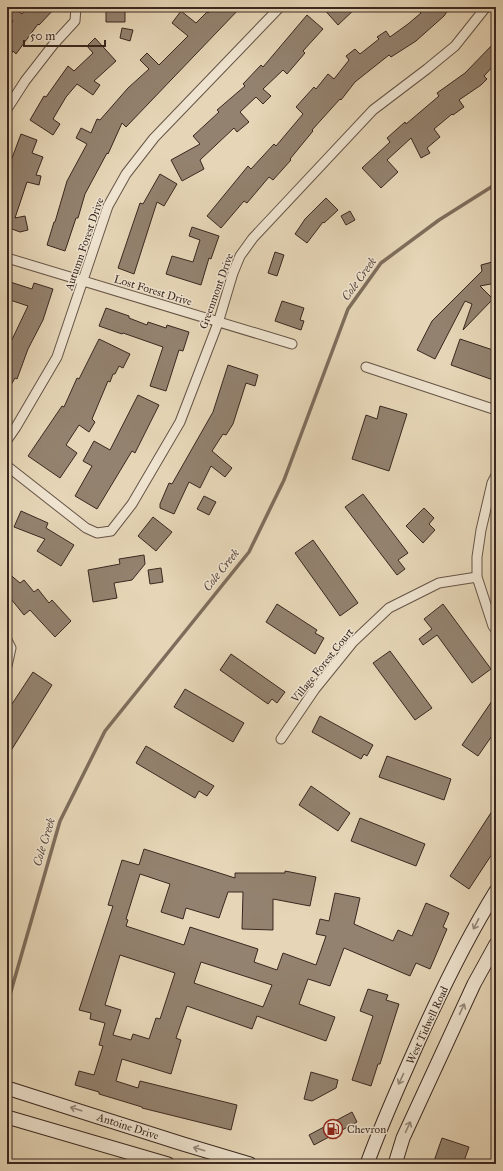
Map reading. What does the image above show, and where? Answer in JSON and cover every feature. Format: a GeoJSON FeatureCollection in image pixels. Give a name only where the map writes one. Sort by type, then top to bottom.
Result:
{"type":"FeatureCollection","features":[{"type":"Feature","properties":{"kind":"main road","name":"West Tidwell Road"},"geometry":{"type":"LineString","coordinates":[[366,1164],[387,1110],[434,1007],[480,916],[496,891]]}},
{"type":"Feature","properties":{"kind":"main road"},"geometry":{"type":"LineString","coordinates":[[395,1164],[403,1138],[474,984],[496,944]]}},
{"type":"Feature","properties":{"kind":"main road","name":"Antoine Drive"},"geometry":{"type":"LineString","coordinates":[[11,1089],[250,1164]]}},
{"type":"Feature","properties":{"kind":"main road"},"geometry":{"type":"LineString","coordinates":[[8,1117],[168,1164]]}},
{"type":"Feature","properties":{"kind":"street"},"geometry":{"type":"LineString","coordinates":[[7,109],[53,45],[76,21],[76,7]]}},
{"type":"Feature","properties":{"kind":"street","name":"Autumn Forest Drive"},"geometry":{"type":"LineString","coordinates":[[7,440],[57,356],[108,206],[126,174],[154,138],[280,7]]}},
{"type":"Feature","properties":{"kind":"street","name":"Greenmont Drive"},"geometry":{"type":"LineString","coordinates":[[7,466],[86,528],[97,533],[111,531],[132,504],[180,422],[218,323],[233,272],[240,256],[253,238],[373,110],[428,69],[455,46],[486,7]]}},
{"type":"Feature","properties":{"kind":"street","name":"Lost Forest Drive"},"geometry":{"type":"LineString","coordinates":[[7,258],[218,323],[292,344]]}},
{"type":"Feature","properties":{"kind":"street"},"geometry":{"type":"LineString","coordinates":[[366,367],[496,410]]}},
{"type":"Feature","properties":{"kind":"street"},"geometry":{"type":"LineString","coordinates":[[496,475],[492,483],[481,530],[477,557],[477,577],[493,626],[496,630]]}},
{"type":"Feature","properties":{"kind":"street","name":"Village Forest Court"},"geometry":{"type":"LineString","coordinates":[[280,739],[315,689],[353,642],[389,608],[438,583],[477,577]]}},
{"type":"Feature","properties":{"kind":"street"},"geometry":{"type":"LineString","coordinates":[[7,640],[11,648],[7,666]]}},
{"type":"Feature","properties":{"kind":"building"},"geometry":{"type":"Polygon","coordinates":[[[7,7],[12,7],[22,14],[28,7],[56,7],[39,25],[38,24],[16,54],[13,51],[7,60],[7,29],[13,21],[7,16],[7,7]]]}},
{"type":"Feature","properties":{"kind":"building"},"geometry":{"type":"Polygon","coordinates":[[[106,7],[125,7],[125,22],[106,22],[106,7]]]}},
{"type":"Feature","properties":{"kind":"building"},"geometry":{"type":"Polygon","coordinates":[[[214,7],[241,7],[126,127],[122,123],[108,154],[107,153],[85,194],[78,218],[76,218],[65,251],[47,245],[67,181],[87,144],[76,138],[81,128],[91,133],[97,119],[100,120],[128,88],[149,69],[140,60],[147,53],[159,65],[188,36],[172,23],[181,11],[196,23],[214,7]]]}},
{"type":"Feature","properties":{"kind":"building"},"geometry":{"type":"Polygon","coordinates":[[[322,7],[357,7],[338,25],[322,7]]]}},
{"type":"Feature","properties":{"kind":"building"},"geometry":{"type":"Polygon","coordinates":[[[415,7],[450,7],[444,16],[416,41],[391,57],[389,55],[355,82],[341,100],[340,99],[312,130],[313,131],[290,159],[291,160],[273,180],[269,177],[247,203],[244,201],[221,228],[207,216],[248,166],[251,169],[274,144],[276,146],[303,114],[296,107],[314,87],[316,89],[328,74],[334,79],[349,60],[346,56],[355,49],[360,54],[379,39],[377,37],[386,31],[390,37],[408,24],[421,13],[415,7]]]}},
{"type":"Feature","properties":{"kind":"building"},"geometry":{"type":"Polygon","coordinates":[[[307,15],[323,29],[303,51],[305,53],[287,74],[283,70],[263,89],[271,96],[263,104],[256,97],[240,112],[249,122],[237,132],[234,128],[200,160],[204,169],[182,181],[171,160],[200,144],[193,136],[219,112],[217,110],[245,86],[243,84],[261,65],[263,67],[307,15]]]}},
{"type":"Feature","properties":{"kind":"building"},"geometry":{"type":"Polygon","coordinates":[[[122,28],[133,30],[130,41],[120,38],[122,28]]]}},
{"type":"Feature","properties":{"kind":"building"},"geometry":{"type":"Polygon","coordinates":[[[95,38],[116,61],[94,81],[100,85],[93,95],[77,84],[66,97],[53,119],[60,124],[53,135],[30,120],[44,96],[46,97],[68,66],[74,71],[93,53],[87,46],[95,38]]]}},
{"type":"Feature","properties":{"kind":"building"},"geometry":{"type":"Polygon","coordinates":[[[496,41],[496,63],[484,76],[487,79],[459,100],[464,107],[453,115],[452,114],[434,129],[440,137],[427,148],[430,153],[421,158],[411,138],[387,160],[398,172],[381,188],[362,168],[390,142],[387,138],[439,96],[437,93],[465,73],[496,41]]]}},
{"type":"Feature","properties":{"kind":"building"},"geometry":{"type":"Polygon","coordinates":[[[21,134],[37,140],[32,153],[43,157],[36,175],[41,176],[39,185],[27,182],[15,218],[25,216],[28,230],[20,232],[12,229],[9,238],[7,237],[7,165],[9,166],[21,134]]]}},
{"type":"Feature","properties":{"kind":"building"},"geometry":{"type":"Polygon","coordinates":[[[160,174],[177,184],[164,206],[157,202],[134,274],[118,268],[140,203],[143,204],[160,174]]]}},
{"type":"Feature","properties":{"kind":"building"},"geometry":{"type":"Polygon","coordinates":[[[326,198],[338,210],[324,223],[323,222],[307,243],[295,234],[305,219],[326,198]]]}},
{"type":"Feature","properties":{"kind":"building"},"geometry":{"type":"Polygon","coordinates":[[[350,211],[355,220],[346,225],[341,216],[350,211]]]}},
{"type":"Feature","properties":{"kind":"building"},"geometry":{"type":"Polygon","coordinates":[[[192,227],[219,236],[211,259],[209,258],[201,285],[166,274],[172,256],[193,262],[200,240],[189,236],[192,227]]]}},
{"type":"Feature","properties":{"kind":"building"},"geometry":{"type":"Polygon","coordinates":[[[275,252],[284,255],[277,276],[268,273],[275,252]]]}},
{"type":"Feature","properties":{"kind":"building"},"geometry":{"type":"Polygon","coordinates":[[[496,261],[496,283],[480,286],[493,299],[463,330],[472,304],[465,301],[435,359],[417,350],[432,321],[482,271],[481,265],[496,261]]]}},
{"type":"Feature","properties":{"kind":"building"},"geometry":{"type":"Polygon","coordinates":[[[7,281],[32,289],[34,283],[53,289],[43,320],[28,349],[17,379],[15,378],[7,392],[7,350],[28,306],[7,299],[7,281]]]}},
{"type":"Feature","properties":{"kind":"building"},"geometry":{"type":"Polygon","coordinates":[[[282,301],[304,308],[300,320],[304,321],[301,330],[275,321],[282,301]]]}},
{"type":"Feature","properties":{"kind":"building"},"geometry":{"type":"Polygon","coordinates":[[[106,308],[129,316],[129,318],[147,325],[148,322],[166,328],[167,325],[189,332],[183,351],[179,350],[166,391],[150,386],[163,347],[99,326],[106,308]]]}},
{"type":"Feature","properties":{"kind":"building"},"geometry":{"type":"Polygon","coordinates":[[[99,339],[130,354],[123,368],[119,366],[115,374],[113,374],[110,382],[108,381],[92,419],[95,422],[89,432],[79,425],[66,445],[77,453],[60,478],[28,456],[62,406],[64,407],[77,378],[79,379],[99,339]]]}},
{"type":"Feature","properties":{"kind":"building"},"geometry":{"type":"Polygon","coordinates":[[[460,339],[496,351],[496,381],[451,365],[460,339]]]}},
{"type":"Feature","properties":{"kind":"building"},"geometry":{"type":"Polygon","coordinates":[[[228,365],[258,375],[255,386],[246,383],[233,424],[226,435],[223,434],[212,451],[232,468],[225,477],[211,466],[200,488],[189,482],[174,514],[160,508],[160,504],[169,483],[172,484],[213,412],[228,365]]]}},
{"type":"Feature","properties":{"kind":"building"},"geometry":{"type":"Polygon","coordinates":[[[138,395],[159,405],[135,453],[132,451],[97,509],[75,496],[92,466],[83,461],[94,441],[110,450],[138,395]]]}},
{"type":"Feature","properties":{"kind":"building"},"geometry":{"type":"Polygon","coordinates":[[[380,406],[407,414],[389,471],[352,459],[366,415],[377,419],[380,406]]]}},
{"type":"Feature","properties":{"kind":"building"},"geometry":{"type":"Polygon","coordinates":[[[363,494],[408,553],[398,560],[405,569],[397,575],[345,507],[363,494]]]}},
{"type":"Feature","properties":{"kind":"building"},"geometry":{"type":"Polygon","coordinates":[[[204,496],[216,502],[209,515],[197,509],[204,496]]]}},
{"type":"Feature","properties":{"kind":"building"},"geometry":{"type":"Polygon","coordinates":[[[424,508],[434,518],[429,524],[435,530],[423,543],[406,526],[424,508]]]}},
{"type":"Feature","properties":{"kind":"building"},"geometry":{"type":"Polygon","coordinates":[[[21,511],[48,523],[46,528],[74,545],[61,566],[37,551],[45,539],[14,527],[21,511]]]}},
{"type":"Feature","properties":{"kind":"building"},"geometry":{"type":"Polygon","coordinates":[[[153,517],[172,532],[156,551],[138,536],[153,517]]]}},
{"type":"Feature","properties":{"kind":"building"},"geometry":{"type":"Polygon","coordinates":[[[313,540],[358,603],[340,616],[295,553],[313,540]]]}},
{"type":"Feature","properties":{"kind":"building"},"geometry":{"type":"Polygon","coordinates":[[[144,555],[145,564],[132,580],[114,583],[117,598],[93,602],[88,570],[120,564],[119,559],[144,555]]]}},
{"type":"Feature","properties":{"kind":"building"},"geometry":{"type":"Polygon","coordinates":[[[161,568],[163,582],[150,584],[148,570],[161,568]]]}},
{"type":"Feature","properties":{"kind":"building"},"geometry":{"type":"Polygon","coordinates":[[[7,572],[20,583],[24,580],[34,592],[38,589],[49,603],[52,600],[71,621],[55,637],[30,610],[24,615],[7,594],[7,572]]]}},
{"type":"Feature","properties":{"kind":"building"},"geometry":{"type":"Polygon","coordinates":[[[277,604],[317,630],[315,633],[324,638],[315,654],[266,622],[277,604]]]}},
{"type":"Feature","properties":{"kind":"building"},"geometry":{"type":"Polygon","coordinates":[[[443,604],[491,669],[472,683],[437,635],[423,645],[419,639],[432,629],[424,619],[443,604]]]}},
{"type":"Feature","properties":{"kind":"building"},"geometry":{"type":"Polygon","coordinates":[[[390,651],[432,708],[415,720],[373,663],[390,651]]]}},
{"type":"Feature","properties":{"kind":"building"},"geometry":{"type":"Polygon","coordinates":[[[231,654],[285,692],[277,703],[272,699],[268,704],[220,670],[231,654]]]}},
{"type":"Feature","properties":{"kind":"building"},"geometry":{"type":"Polygon","coordinates":[[[33,672],[52,685],[7,757],[7,705],[10,707],[33,672]]]}},
{"type":"Feature","properties":{"kind":"building"},"geometry":{"type":"Polygon","coordinates":[[[185,689],[244,723],[233,742],[174,707],[185,689]]]}},
{"type":"Feature","properties":{"kind":"building"},"geometry":{"type":"Polygon","coordinates":[[[496,695],[496,730],[478,756],[462,745],[496,695]]]}},
{"type":"Feature","properties":{"kind":"building"},"geometry":{"type":"Polygon","coordinates":[[[320,716],[373,745],[367,756],[364,754],[361,759],[312,732],[320,716]]]}},
{"type":"Feature","properties":{"kind":"building"},"geometry":{"type":"Polygon","coordinates":[[[146,746],[214,786],[207,796],[199,791],[195,798],[136,763],[146,746]]]}},
{"type":"Feature","properties":{"kind":"building"},"geometry":{"type":"Polygon","coordinates":[[[387,756],[451,779],[444,800],[379,777],[387,756]]]}},
{"type":"Feature","properties":{"kind":"building"},"geometry":{"type":"Polygon","coordinates":[[[311,786],[350,813],[338,831],[299,805],[311,786]]]}},
{"type":"Feature","properties":{"kind":"building"},"geometry":{"type":"Polygon","coordinates":[[[496,805],[496,848],[469,889],[450,876],[496,805]]]}},
{"type":"Feature","properties":{"kind":"building"},"geometry":{"type":"Polygon","coordinates":[[[360,818],[425,844],[416,866],[351,841],[360,818]]]}},
{"type":"Feature","properties":{"kind":"building"},"geometry":{"type":"Polygon","coordinates":[[[144,849],[235,878],[235,873],[285,873],[285,871],[316,877],[310,906],[273,899],[273,930],[242,929],[243,892],[228,892],[219,918],[186,908],[183,919],[161,912],[170,884],[140,874],[126,919],[128,920],[126,926],[184,945],[190,927],[258,949],[254,962],[277,970],[283,953],[316,965],[326,936],[316,934],[320,919],[329,921],[335,893],[360,898],[354,924],[393,941],[398,930],[412,936],[426,903],[449,913],[443,927],[447,929],[430,969],[416,963],[410,976],[344,948],[330,986],[308,979],[299,1004],[335,1017],[326,1041],[257,1016],[252,1029],[187,1006],[176,1038],[181,1040],[171,1074],[122,1059],[116,1081],[138,1088],[140,1081],[237,1105],[231,1130],[142,1108],[75,1085],[79,1071],[94,1075],[103,1046],[99,1045],[105,1023],[90,1019],[91,1013],[79,1010],[113,906],[108,905],[122,860],[139,865],[144,849]],[[120,955],[105,1005],[121,1010],[113,1035],[131,1040],[133,1034],[149,1039],[156,1018],[160,1019],[175,973],[120,955]],[[201,962],[194,983],[263,1007],[272,985],[201,962]]]}},
{"type":"Feature","properties":{"kind":"building"},"geometry":{"type":"Polygon","coordinates":[[[368,989],[388,995],[386,1000],[399,1004],[380,1064],[378,1064],[371,1086],[352,1080],[373,1016],[360,1011],[368,989]]]}},
{"type":"Feature","properties":{"kind":"building"},"geometry":{"type":"Polygon","coordinates":[[[311,1072],[338,1080],[336,1088],[312,1101],[304,1099],[311,1072]]]}},
{"type":"Feature","properties":{"kind":"building","name":"Chevron"},"geometry":{"type":"Polygon","coordinates":[[[352,1112],[357,1122],[314,1145],[309,1135],[352,1112]]]}},
{"type":"Feature","properties":{"kind":"building"},"geometry":{"type":"Polygon","coordinates":[[[442,1138],[469,1147],[463,1164],[433,1164],[442,1138]]]}},
{"type":"Feature","properties":{"kind":"waterway","name":"Cole Creek"},"geometry":{"type":"LineString","coordinates":[[7,1005],[60,821],[105,731],[249,552],[284,480],[348,309],[381,263],[439,220],[496,184]]}},
{"type":"Feature","properties":{"kind":"place","name":"Chevron"},"geometry":{"type":"Point","coordinates":[333,1129]}}]}
